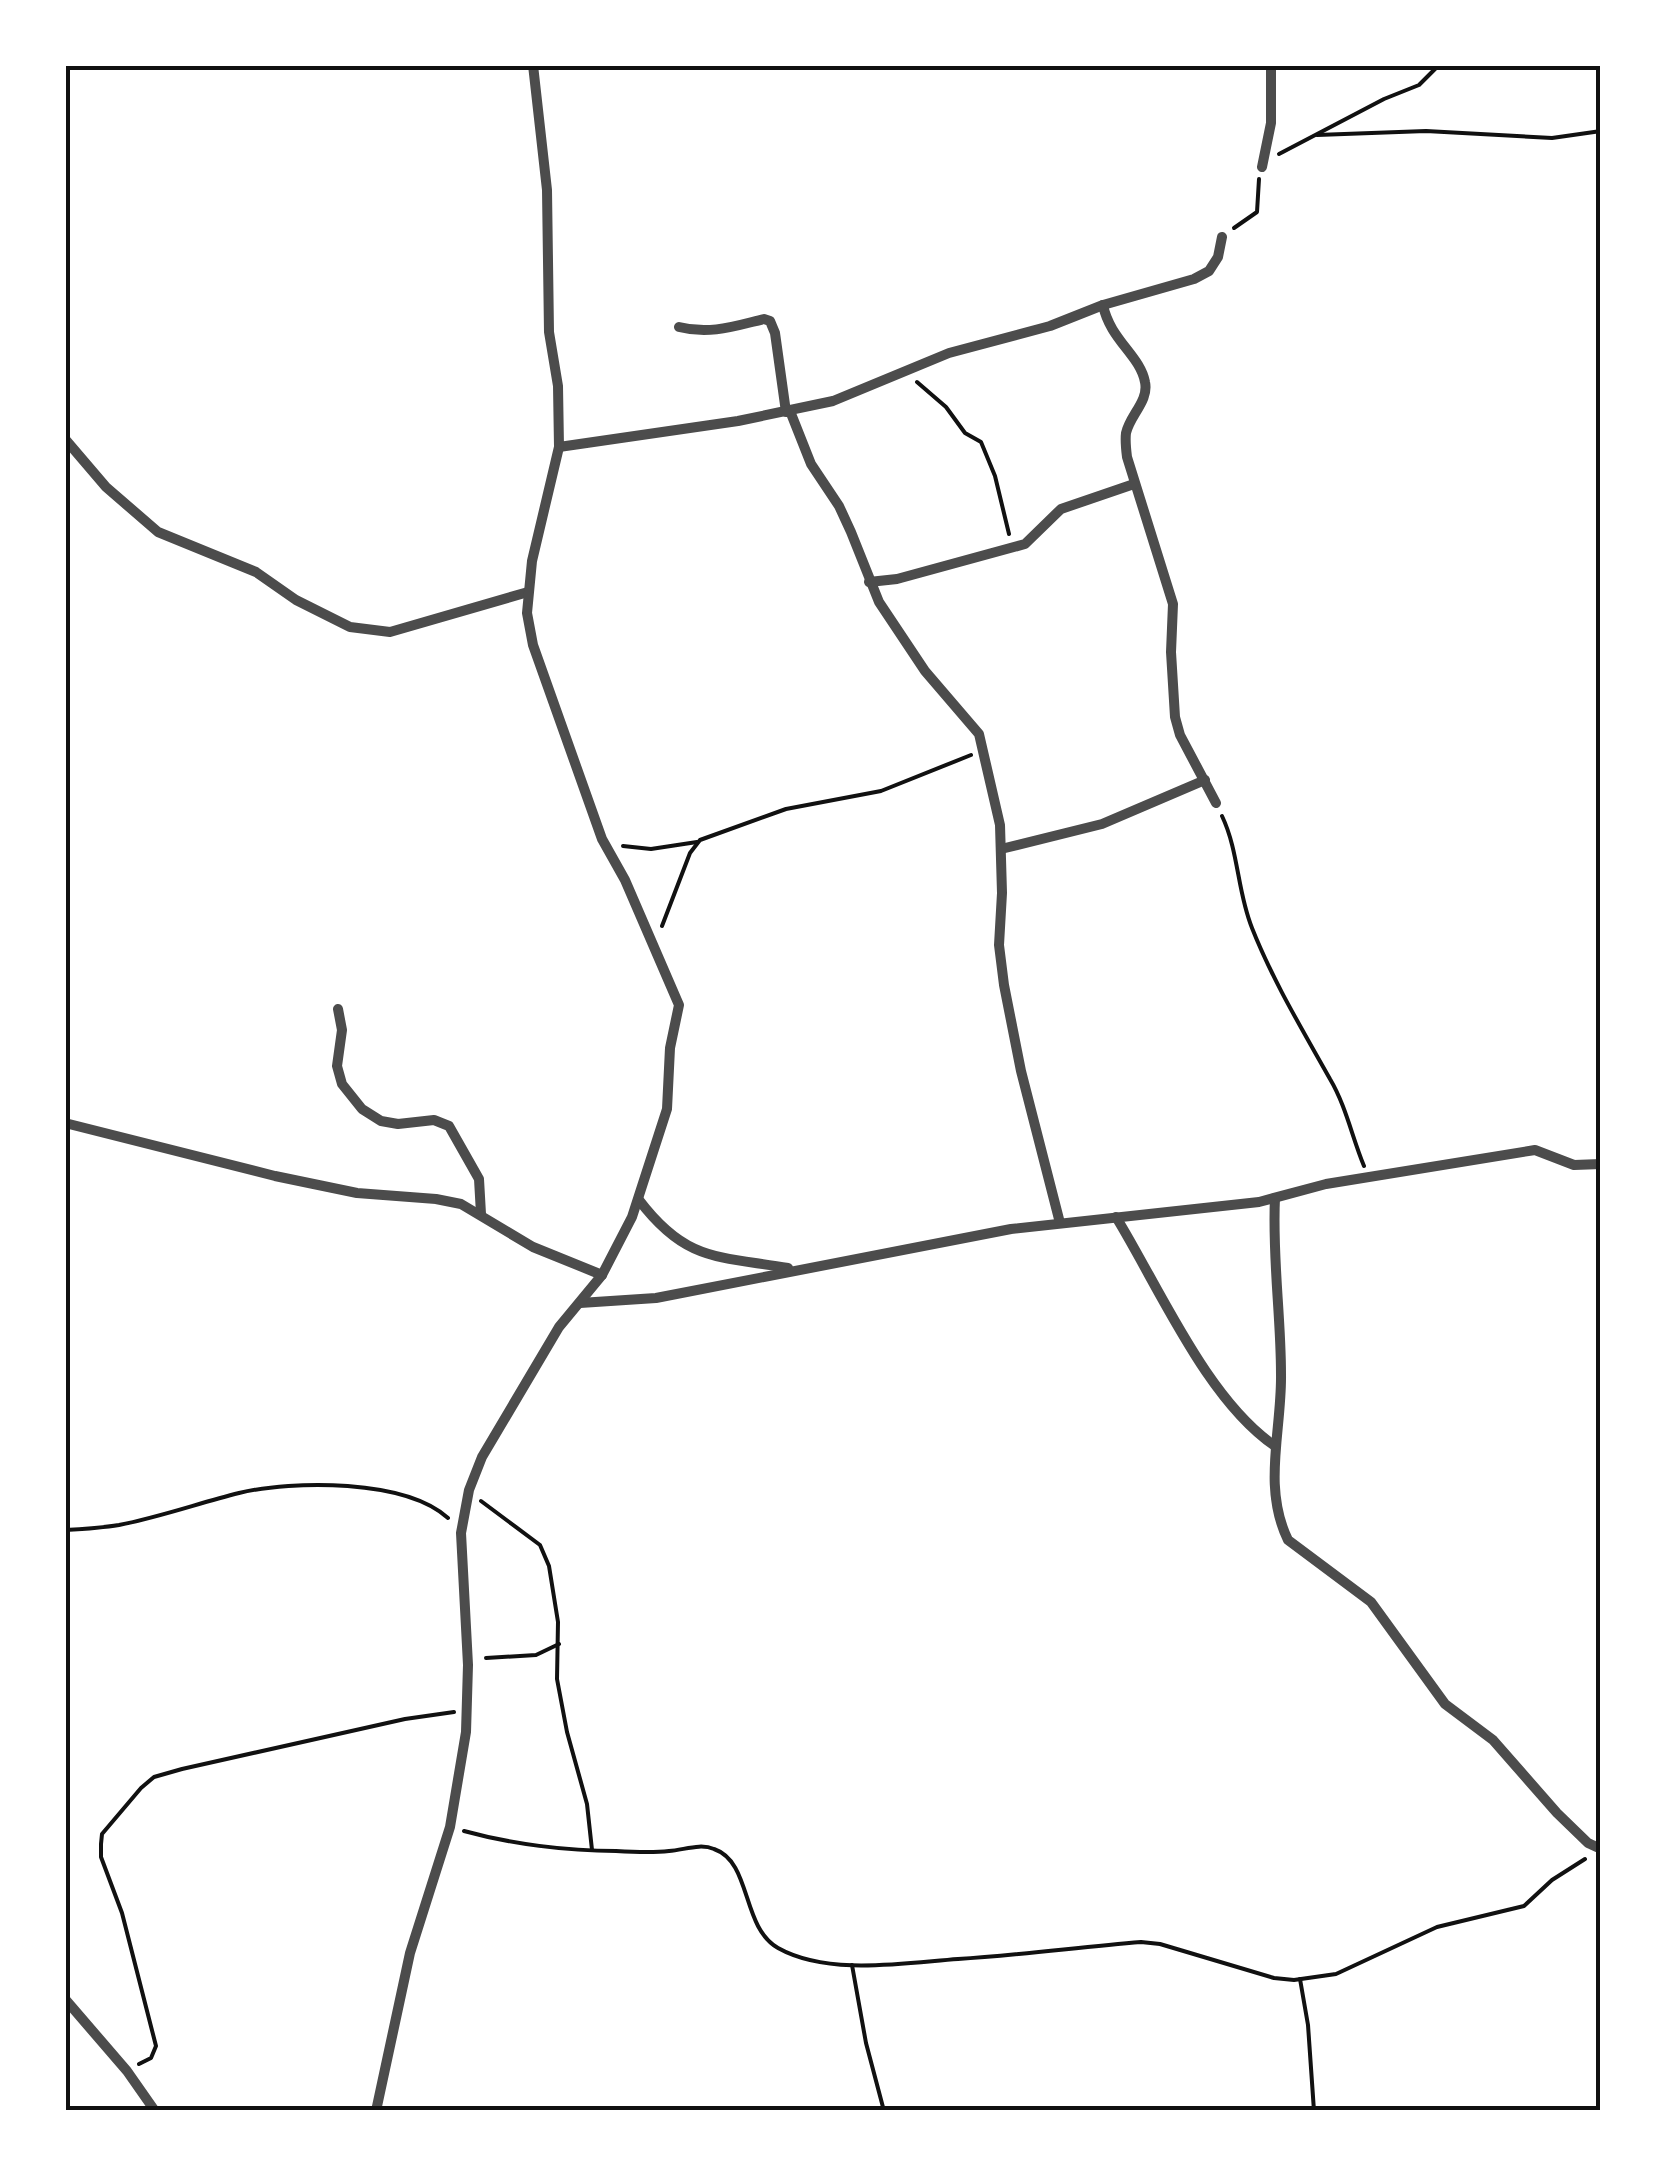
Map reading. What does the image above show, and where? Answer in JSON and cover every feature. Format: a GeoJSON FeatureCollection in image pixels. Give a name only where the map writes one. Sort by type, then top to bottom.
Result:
{"type":"FeatureCollection","features":[{"type":"Feature","properties":{"kind":"street"},"geometry":{"type":"LineString","coordinates":[[376,2111],[410,1953],[450,1827],[468,1710],[461,1533],[469,1490],[482,1457],[559,1327],[602,1275],[639,1200],[666,1109],[670,1048],[679,1005],[656,946],[602,839],[533,645],[527,613],[532,561],[559,448],[558,386],[549,332],[547,190],[533,65]]}},
{"type":"Feature","properties":{"kind":"street"},"geometry":{"type":"LineString","coordinates":[[1262,167],[1271,123],[1271,65]]}},
{"type":"Feature","properties":{"kind":"street"},"geometry":{"type":"LineString","coordinates":[[559,448],[788,412],[832,401],[948,353],[1050,326],[1103,305],[1194,279],[1209,271],[1218,257],[1222,237]]}},
{"type":"Feature","properties":{"kind":"street"},"geometry":{"type":"LineString","coordinates":[[1103,305],[1116,339],[1145,380],[1146,391],[1126,432],[1127,457],[1173,604],[1175,717],[1216,803]]}},
{"type":"Feature","properties":{"kind":"street"},"geometry":{"type":"LineString","coordinates":[[679,327],[720,330],[764,319],[770,322],[788,412],[811,464],[851,532],[870,582],[908,648],[979,734],[1000,824],[998,944],[1004,985],[1060,1223]]}},
{"type":"Feature","properties":{"kind":"street"},"geometry":{"type":"LineString","coordinates":[[65,439],[106,487],[158,532],[256,572],[296,600],[350,627],[390,632],[528,592]]}},
{"type":"Feature","properties":{"kind":"street"},"geometry":{"type":"LineString","coordinates":[[870,582],[897,579],[1012,548],[1037,535],[1052,514],[1134,484]]}},
{"type":"Feature","properties":{"kind":"street"},"geometry":{"type":"LineString","coordinates":[[1002,849],[1102,824],[1204,780]]}},
{"type":"Feature","properties":{"kind":"street"},"geometry":{"type":"LineString","coordinates":[[338,1009],[342,1030],[337,1066],[342,1084],[362,1109],[381,1121],[398,1124],[434,1120],[449,1126],[479,1179],[482,1214]]}},
{"type":"Feature","properties":{"kind":"street"},"geometry":{"type":"LineString","coordinates":[[65,1123],[274,1176],[368,1194],[461,1204],[533,1247],[602,1275]]}},
{"type":"Feature","properties":{"kind":"street"},"geometry":{"type":"LineString","coordinates":[[580,1304],[656,1298],[1060,1223],[1194,1211],[1275,1198],[1326,1184],[1535,1150],[1574,1165],[1601,1164]]}},
{"type":"Feature","properties":{"kind":"street"},"geometry":{"type":"LineString","coordinates":[[1275,1198],[1273,1245],[1281,1374],[1273,1476],[1280,1524],[1288,1540],[1371,1602],[1445,1704],[1492,1740],[1557,1812],[1588,1843],[1601,1849]]}},
{"type":"Feature","properties":{"kind":"street"},"geometry":{"type":"LineString","coordinates":[[639,1200],[670,1236],[704,1254],[794,1270]]}},
{"type":"Feature","properties":{"kind":"street"},"geometry":{"type":"LineString","coordinates":[[1116,1216],[1176,1324],[1214,1380],[1259,1435],[1276,1446]]}},
{"type":"Feature","properties":{"kind":"street"},"geometry":{"type":"LineString","coordinates":[[65,1998],[127,2071],[155,2111]]}},
{"type":"Feature","properties":{"kind":"path"},"geometry":{"type":"LineString","coordinates":[[1222,237],[1256,212],[1262,167],[1315,135],[1419,85],[1440,65]]}},
{"type":"Feature","properties":{"kind":"path"},"geometry":{"type":"LineString","coordinates":[[1315,135],[1426,131],[1552,138],[1601,131]]}},
{"type":"Feature","properties":{"kind":"path"},"geometry":{"type":"LineString","coordinates":[[905,370],[946,407],[965,432],[981,442],[995,476],[1012,548]]}},
{"type":"Feature","properties":{"kind":"path"},"geometry":{"type":"LineString","coordinates":[[602,839],[651,850],[697,842],[786,809],[880,792],[983,748]]}},
{"type":"Feature","properties":{"kind":"path"},"geometry":{"type":"LineString","coordinates":[[1216,803],[1232,837],[1241,900],[1254,934],[1285,1002],[1336,1091],[1370,1177]]}},
{"type":"Feature","properties":{"kind":"path"},"geometry":{"type":"LineString","coordinates":[[656,946],[697,842]]}},
{"type":"Feature","properties":{"kind":"path"},"geometry":{"type":"LineString","coordinates":[[65,1530],[115,1526],[242,1492],[330,1485],[409,1495],[433,1506],[461,1533]]}},
{"type":"Feature","properties":{"kind":"path"},"geometry":{"type":"LineString","coordinates":[[469,1490],[540,1545],[549,1566],[559,1644],[557,1679],[587,1804],[592,1850]]}},
{"type":"Feature","properties":{"kind":"path"},"geometry":{"type":"LineString","coordinates":[[486,1658],[536,1655],[559,1644]]}},
{"type":"Feature","properties":{"kind":"path"},"geometry":{"type":"LineString","coordinates":[[127,2071],[151,2058],[156,2046],[122,1912],[101,1857],[100,1844],[102,1834],[141,1788],[154,1777],[182,1769],[405,1719],[468,1710]]}},
{"type":"Feature","properties":{"kind":"path"},"geometry":{"type":"LineString","coordinates":[[450,1827],[480,1835],[592,1850],[718,1850],[725,1854],[737,1874],[763,1937],[794,1955],[852,1965],[914,1964],[1141,1942],[1160,1944],[1274,1978],[1300,1979],[1336,1974],[1437,1927],[1524,1906],[1552,1880],[1601,1849]]}},
{"type":"Feature","properties":{"kind":"path"},"geometry":{"type":"LineString","coordinates":[[852,1965],[866,2043],[884,2111]]}},
{"type":"Feature","properties":{"kind":"path"},"geometry":{"type":"LineString","coordinates":[[1300,1979],[1314,2111]]}}]}
